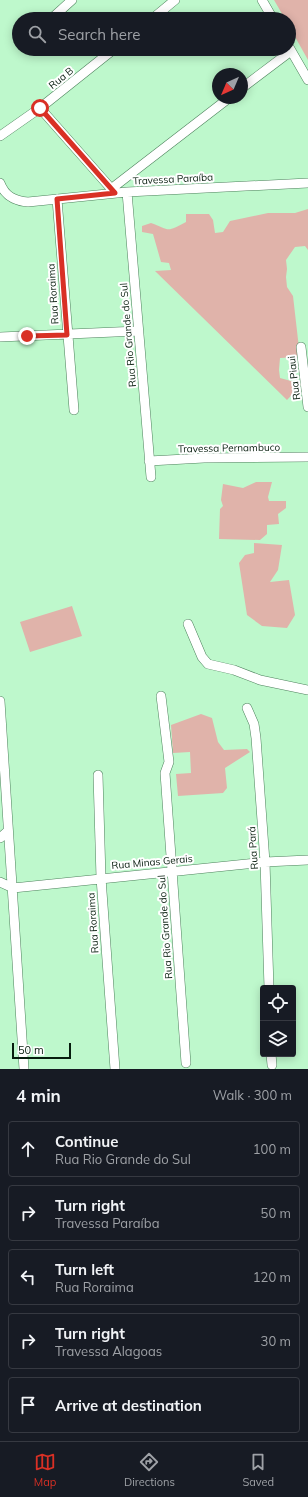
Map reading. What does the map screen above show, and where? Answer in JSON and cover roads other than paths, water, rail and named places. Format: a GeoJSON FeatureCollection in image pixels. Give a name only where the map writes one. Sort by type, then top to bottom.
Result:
{"type":"FeatureCollection","features":[{"type":"Feature","properties":{"kind":"street"},"geometry":{"type":"LineString","coordinates":[[59,12],[72,0]]}},
{"type":"Feature","properties":{"kind":"street"},"geometry":{"type":"LineString","coordinates":[[160,12],[175,0]]}},
{"type":"Feature","properties":{"kind":"street"},"geometry":{"type":"LineString","coordinates":[[262,0],[269,12]]}},
{"type":"Feature","properties":{"kind":"street","name":"Rua B"},"geometry":{"type":"LineString","coordinates":[[0,136],[40,108],[105,56]]}},
{"type":"Feature","properties":{"kind":"street"},"geometry":{"type":"LineString","coordinates":[[248,83],[281,56]]}},
{"type":"Feature","properties":{"kind":"street"},"geometry":{"type":"LineString","coordinates":[[294,56],[308,80]]}},
{"type":"Feature","properties":{"kind":"street","name":"Travessa Paraíba"},"geometry":{"type":"LineString","coordinates":[[113,191],[222,104]]}},
{"type":"Feature","properties":{"kind":"street"},"geometry":{"type":"LineString","coordinates":[[40,108],[113,191]]}},
{"type":"Feature","properties":{"kind":"street","name":"Travessa Paraíba"},"geometry":{"type":"LineString","coordinates":[[0,183],[7,195],[16,201],[28,202],[113,191],[127,192],[308,183]]}},
{"type":"Feature","properties":{"kind":"street","name":"Rua Rio Grande do Sul"},"geometry":{"type":"LineString","coordinates":[[127,192],[150,461],[150,477]]}},
{"type":"Feature","properties":{"kind":"street","name":"Rua Roraima"},"geometry":{"type":"LineString","coordinates":[[57,199],[74,410]]}},
{"type":"Feature","properties":{"kind":"street"},"geometry":{"type":"LineString","coordinates":[[0,337],[138,331]]}},
{"type":"Feature","properties":{"kind":"street","name":"Rua Piaui"},"geometry":{"type":"LineString","coordinates":[[301,347],[308,407]]}},
{"type":"Feature","properties":{"kind":"street","name":"Travessa Pernambuco"},"geometry":{"type":"LineString","coordinates":[[150,461],[204,458],[308,457]]}},
{"type":"Feature","properties":{"kind":"street"},"geometry":{"type":"LineString","coordinates":[[188,624],[202,657],[208,664],[234,670],[260,680],[308,690]]}},
{"type":"Feature","properties":{"kind":"street","name":"Rua Rio Grande do Sul"},"geometry":{"type":"LineString","coordinates":[[161,696],[169,762],[165,772],[186,1063]]}},
{"type":"Feature","properties":{"kind":"street"},"geometry":{"type":"LineString","coordinates":[[0,701],[24,1069]]}},
{"type":"Feature","properties":{"kind":"street","name":"Rua Pará"},"geometry":{"type":"LineString","coordinates":[[246,708],[254,724],[256,738],[265,862],[269,985]]}},
{"type":"Feature","properties":{"kind":"street","name":"Rua Roraima"},"geometry":{"type":"LineString","coordinates":[[98,775],[101,878],[114,1069]]}},
{"type":"Feature","properties":{"kind":"street"},"geometry":{"type":"LineString","coordinates":[[0,838],[8,831]]}},
{"type":"Feature","properties":{"kind":"street","name":"Rua Minas Gerais"},"geometry":{"type":"LineString","coordinates":[[13,888],[265,862],[308,860]]}},
{"type":"Feature","properties":{"kind":"street"},"geometry":{"type":"LineString","coordinates":[[0,882],[13,888]]}},
{"type":"Feature","properties":{"kind":"street"},"geometry":{"type":"LineString","coordinates":[[271,1057],[272,1064]]}}]}
